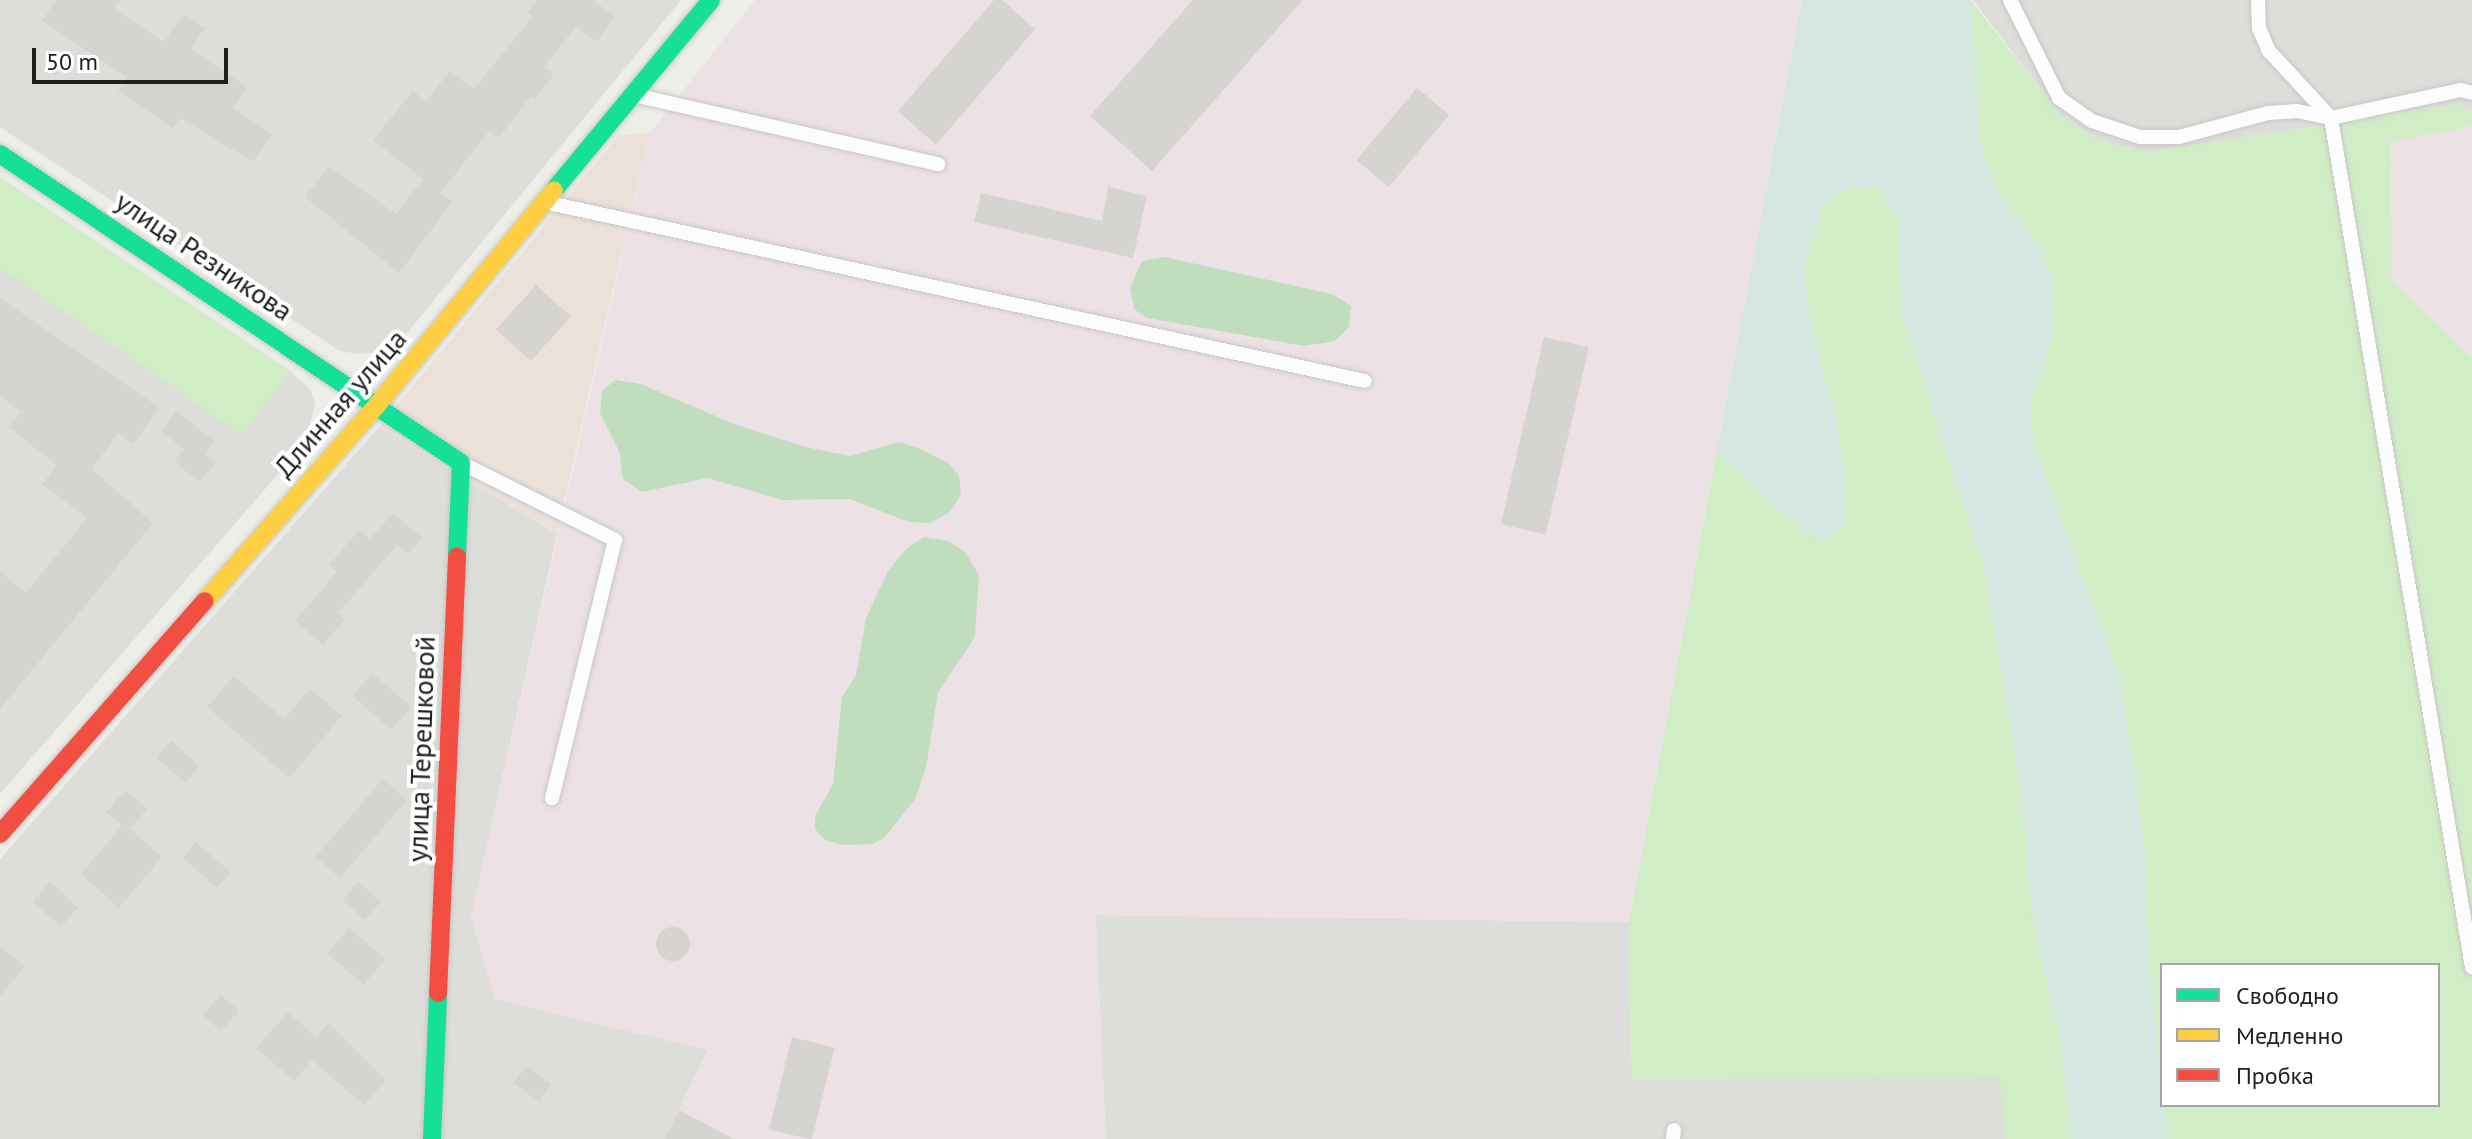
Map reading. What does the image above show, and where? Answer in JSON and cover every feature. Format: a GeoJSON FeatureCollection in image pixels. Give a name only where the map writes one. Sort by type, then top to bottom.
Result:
{"type":"FeatureCollection","features":[{"type":"Feature","properties":{"kind":"street","name":"Длинная улица"},"geometry":{"type":"LineString","coordinates":[[0,834],[377,405],[711,0]]}},
{"type":"Feature","properties":{"kind":"street","name":"улица Резникова"},"geometry":{"type":"LineString","coordinates":[[0,154],[377,405]]}},
{"type":"Feature","properties":{"kind":"street"},"geometry":{"type":"LineString","coordinates":[[377,405],[461,463]]}},
{"type":"Feature","properties":{"kind":"street","name":"улица Терешковой"},"geometry":{"type":"LineString","coordinates":[[432,1139],[461,463]]}},
{"type":"Feature","properties":{"kind":"lane"},"geometry":{"type":"LineString","coordinates":[[2010,0],[2059,98],[2092,121],[2140,137],[2179,137],[2268,113],[2297,111],[2331,118],[2461,90],[2472,93]]}},
{"type":"Feature","properties":{"kind":"lane"},"geometry":{"type":"LineString","coordinates":[[2258,0],[2259,28],[2269,51],[2331,118],[2472,967]]}},
{"type":"Feature","properties":{"kind":"lane"},"geometry":{"type":"LineString","coordinates":[[633,95],[938,164]]}},
{"type":"Feature","properties":{"kind":"lane"},"geometry":{"type":"LineString","coordinates":[[545,202],[1365,381]]}},
{"type":"Feature","properties":{"kind":"lane"},"geometry":{"type":"LineString","coordinates":[[461,463],[615,540],[552,798]]}},
{"type":"Feature","properties":{"kind":"shaded area"},"geometry":{"type":"Polygon","coordinates":[[[0,0],[681,0],[398,344],[382,352],[358,354],[340,351],[0,127],[0,0]]]}},
{"type":"Feature","properties":{"kind":"shaded area"},"geometry":{"type":"Polygon","coordinates":[[[755,0],[1802,0],[1629,922],[1096,915],[1106,1139],[664,1139],[708,1050],[495,999],[471,917],[650,132],[755,0]]]}},
{"type":"Feature","properties":{"kind":"shaded area"},"geometry":{"type":"Polygon","coordinates":[[[1802,0],[1971,0],[1979,140],[1999,196],[2029,230],[2053,277],[2053,332],[2031,399],[2033,443],[2120,680],[2145,849],[2147,946],[2160,1065],[2160,1107],[2165,1107],[2168,1139],[2072,1139],[2060,1041],[2032,914],[2020,781],[1985,570],[1902,316],[1898,218],[1881,188],[1848,186],[1822,207],[1803,272],[1812,334],[1836,417],[1845,488],[1843,528],[1825,540],[1804,532],[1717,452],[1802,0]]]}},
{"type":"Feature","properties":{"kind":"shaded area"},"geometry":{"type":"Polygon","coordinates":[[[1973,0],[2472,0],[2472,112],[2458,104],[2149,152],[2103,142],[2062,118],[1973,0]]]}},
{"type":"Feature","properties":{"kind":"shaded area"},"geometry":{"type":"Polygon","coordinates":[[[2472,126],[2472,358],[2392,281],[2391,142],[2472,126]]]}},
{"type":"Feature","properties":{"kind":"shaded area"},"geometry":{"type":"Polygon","coordinates":[[[650,132],[557,534],[379,427],[618,136],[650,132]]]}},
{"type":"Feature","properties":{"kind":"shaded area"},"geometry":{"type":"Polygon","coordinates":[[[0,177],[290,371],[310,389],[315,404],[305,443],[0,794],[0,177]]]}},
{"type":"Feature","properties":{"kind":"shaded area"},"geometry":{"type":"Polygon","coordinates":[[[379,427],[557,534],[471,917],[495,999],[708,1050],[664,1139],[0,1139],[0,859],[379,427]]]}},
{"type":"Feature","properties":{"kind":"shaded area"},"geometry":{"type":"Polygon","coordinates":[[[1095,915],[1629,922],[1631,1080],[2000,1077],[2006,1139],[1106,1139],[1095,915]]]}},
{"type":"Feature","properties":{"kind":"green space"},"geometry":{"type":"Polygon","coordinates":[[[1971,0],[2062,118],[2103,142],[2149,152],[2458,104],[2472,112],[2472,126],[2391,142],[2392,281],[2472,358],[2472,1139],[2168,1139],[2162,1107],[2440,1107],[2440,963],[2160,963],[2160,1083],[2147,946],[2145,849],[2120,680],[2033,443],[2031,399],[2053,332],[2029,230],[1999,196],[1979,140],[1971,0]]]}},
{"type":"Feature","properties":{"kind":"green space"},"geometry":{"type":"Polygon","coordinates":[[[0,177],[290,371],[242,435],[0,268],[0,177]]]}},
{"type":"Feature","properties":{"kind":"green space"},"geometry":{"type":"Polygon","coordinates":[[[1848,186],[1881,188],[1898,218],[1902,316],[1985,570],[2020,781],[2032,913],[2060,1041],[2072,1139],[2006,1139],[1999,1077],[1631,1080],[1629,922],[1717,452],[1804,532],[1845,488],[1836,417],[1812,334],[1803,272],[1822,207],[1848,186]]]}},
{"type":"Feature","properties":{"kind":"green space"},"geometry":{"type":"Polygon","coordinates":[[[1165,257],[1332,294],[1351,306],[1349,327],[1335,341],[1304,346],[1147,318],[1134,309],[1130,288],[1142,261],[1165,257]]]}},
{"type":"Feature","properties":{"kind":"green space"},"geometry":{"type":"Polygon","coordinates":[[[615,380],[641,384],[734,424],[806,447],[850,456],[899,442],[921,449],[949,463],[959,476],[961,495],[949,513],[930,523],[909,522],[850,499],[782,500],[708,478],[642,492],[623,479],[619,451],[600,413],[602,391],[615,380]]]}},
{"type":"Feature","properties":{"kind":"green space"},"geometry":{"type":"Polygon","coordinates":[[[924,537],[948,541],[965,552],[979,575],[975,637],[938,692],[926,768],[915,799],[884,838],[872,844],[843,845],[825,840],[815,829],[815,816],[833,784],[842,697],[856,675],[866,618],[888,571],[907,548],[924,537]]]}},
{"type":"Feature","properties":{"kind":"building"},"geometry":{"type":"Polygon","coordinates":[[[56,0],[120,0],[114,9],[164,42],[183,14],[205,28],[191,49],[247,87],[233,108],[272,134],[253,162],[180,118],[173,128],[118,91],[127,77],[42,21],[56,0]]]}},
{"type":"Feature","properties":{"kind":"building"},"geometry":{"type":"Polygon","coordinates":[[[537,0],[593,0],[615,17],[596,42],[576,26],[544,67],[554,75],[535,99],[531,96],[499,138],[489,131],[440,193],[452,202],[399,273],[305,197],[329,166],[396,214],[423,179],[373,140],[413,91],[426,101],[450,71],[474,89],[533,16],[528,12],[537,0]]]}},
{"type":"Feature","properties":{"kind":"building"},"geometry":{"type":"Polygon","coordinates":[[[994,0],[1002,0],[1035,29],[936,145],[898,111],[994,0]]]}},
{"type":"Feature","properties":{"kind":"building"},"geometry":{"type":"Polygon","coordinates":[[[1193,0],[1303,0],[1152,171],[1090,116],[1193,0]]]}},
{"type":"Feature","properties":{"kind":"building"},"geometry":{"type":"Polygon","coordinates":[[[1417,88],[1449,115],[1389,187],[1357,160],[1417,88]]]}},
{"type":"Feature","properties":{"kind":"building"},"geometry":{"type":"Polygon","coordinates":[[[1108,187],[1147,196],[1133,258],[974,222],[981,193],[1102,221],[1108,187]]]}},
{"type":"Feature","properties":{"kind":"building"},"geometry":{"type":"Polygon","coordinates":[[[536,285],[571,316],[531,361],[496,330],[536,285]]]}},
{"type":"Feature","properties":{"kind":"building"},"geometry":{"type":"Polygon","coordinates":[[[0,298],[160,408],[133,444],[118,433],[92,469],[153,523],[0,709],[0,571],[26,593],[87,518],[42,484],[57,465],[8,427],[21,412],[0,396],[0,298]]]}},
{"type":"Feature","properties":{"kind":"building"},"geometry":{"type":"Polygon","coordinates":[[[1544,337],[1589,347],[1546,534],[1501,524],[1544,337]]]}},
{"type":"Feature","properties":{"kind":"building"},"geometry":{"type":"Polygon","coordinates":[[[176,411],[215,441],[205,454],[216,462],[200,482],[174,462],[184,449],[161,431],[176,411]]]}},
{"type":"Feature","properties":{"kind":"building"},"geometry":{"type":"Polygon","coordinates":[[[393,513],[422,538],[408,554],[397,545],[338,613],[345,619],[323,645],[295,621],[337,572],[329,565],[359,530],[370,539],[393,513]]]}},
{"type":"Feature","properties":{"kind":"building"},"geometry":{"type":"Polygon","coordinates":[[[372,673],[411,707],[392,730],[352,696],[372,673]]]}},
{"type":"Feature","properties":{"kind":"building"},"geometry":{"type":"Polygon","coordinates":[[[234,676],[284,719],[310,688],[342,716],[289,778],[207,707],[234,676]]]}},
{"type":"Feature","properties":{"kind":"building"},"geometry":{"type":"Polygon","coordinates":[[[171,741],[200,766],[185,783],[157,758],[171,741]]]}},
{"type":"Feature","properties":{"kind":"building"},"geometry":{"type":"Polygon","coordinates":[[[383,779],[407,800],[340,878],[315,857],[383,779]]]}},
{"type":"Feature","properties":{"kind":"building"},"geometry":{"type":"Polygon","coordinates":[[[125,790],[147,809],[130,829],[162,857],[119,908],[81,874],[122,826],[106,812],[125,790]]]}},
{"type":"Feature","properties":{"kind":"building"},"geometry":{"type":"Polygon","coordinates":[[[196,842],[231,872],[217,888],[182,858],[196,842]]]}},
{"type":"Feature","properties":{"kind":"building"},"geometry":{"type":"Polygon","coordinates":[[[50,882],[78,907],[61,927],[33,901],[50,882]]]}},
{"type":"Feature","properties":{"kind":"building"},"geometry":{"type":"Polygon","coordinates":[[[358,882],[381,902],[365,920],[342,900],[358,882]]]}},
{"type":"Feature","properties":{"kind":"building"},"geometry":{"type":"Polygon","coordinates":[[[673,927],[685,932],[690,944],[685,956],[673,961],[661,956],[656,944],[661,932],[673,927]]]}},
{"type":"Feature","properties":{"kind":"building"},"geometry":{"type":"Polygon","coordinates":[[[349,928],[385,959],[364,984],[327,953],[349,928]]]}},
{"type":"Feature","properties":{"kind":"building"},"geometry":{"type":"Polygon","coordinates":[[[0,946],[25,967],[0,996],[0,946]]]}},
{"type":"Feature","properties":{"kind":"building"},"geometry":{"type":"Polygon","coordinates":[[[221,995],[239,1011],[221,1031],[203,1015],[221,995]]]}},
{"type":"Feature","properties":{"kind":"building"},"geometry":{"type":"Polygon","coordinates":[[[288,1012],[316,1037],[329,1023],[386,1080],[364,1105],[312,1060],[294,1081],[256,1048],[288,1012]]]}},
{"type":"Feature","properties":{"kind":"building"},"geometry":{"type":"Polygon","coordinates":[[[792,1037],[835,1048],[812,1139],[769,1129],[792,1037]]]}},
{"type":"Feature","properties":{"kind":"building"},"geometry":{"type":"Polygon","coordinates":[[[526,1066],[551,1084],[539,1101],[514,1083],[526,1066]]]}},
{"type":"Feature","properties":{"kind":"building"},"geometry":{"type":"Polygon","coordinates":[[[679,1110],[734,1139],[664,1139],[679,1110]]]}},
{"type":"Feature","properties":{"kind":"traffic: fast"},"geometry":{"type":"LineString","coordinates":[[554,190],[711,0]]}},
{"type":"Feature","properties":{"kind":"traffic: fast"},"geometry":{"type":"LineString","coordinates":[[0,154],[461,463],[457,556]]}},
{"type":"Feature","properties":{"kind":"traffic: fast"},"geometry":{"type":"LineString","coordinates":[[432,1139],[438,993]]}},
{"type":"Feature","properties":{"kind":"traffic: slow"},"geometry":{"type":"LineString","coordinates":[[205,601],[377,405],[554,190]]}},
{"type":"Feature","properties":{"kind":"traffic: jam"},"geometry":{"type":"LineString","coordinates":[[438,993],[457,556]]}},
{"type":"Feature","properties":{"kind":"traffic: jam"},"geometry":{"type":"LineString","coordinates":[[0,834],[205,601]]}}]}
